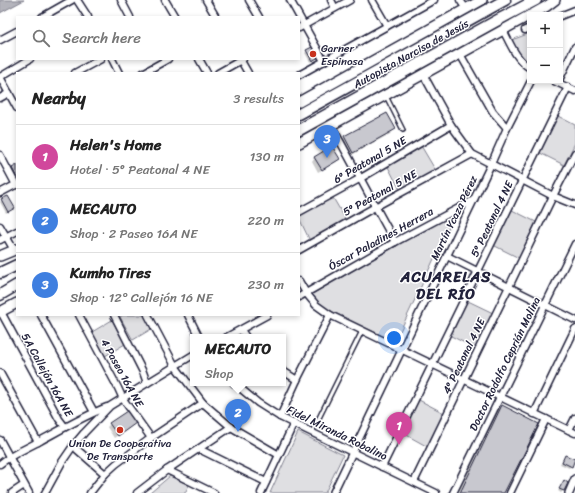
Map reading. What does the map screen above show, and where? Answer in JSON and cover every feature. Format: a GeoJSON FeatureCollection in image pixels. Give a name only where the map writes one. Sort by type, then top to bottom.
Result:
{"type":"FeatureCollection","features":[{"type":"Feature","properties":{"kind":"highway","name":"Autopista Narcisa de Jesús"},"geometry":{"type":"LineString","coordinates":[[300,113],[505,0]]}},
{"type":"Feature","properties":{"kind":"highway","name":"Autopista Narcisa de Jesús"},"geometry":{"type":"LineString","coordinates":[[300,129],[536,0]]}},
{"type":"Feature","properties":{"kind":"highway"},"geometry":{"type":"LineString","coordinates":[[0,268],[16,260]]}},
{"type":"Feature","properties":{"kind":"highway"},"geometry":{"type":"LineString","coordinates":[[0,273],[16,265]]}},
{"type":"Feature","properties":{"kind":"highway"},"geometry":{"type":"LineString","coordinates":[[0,295],[16,287]]}},
{"type":"Feature","properties":{"kind":"highway"},"geometry":{"type":"LineString","coordinates":[[0,300],[16,291]]}},
{"type":"Feature","properties":{"kind":"main road","name":"Autopista Narcisa de Jesús"},"geometry":{"type":"LineString","coordinates":[[300,101],[482,0]]}},
{"type":"Feature","properties":{"kind":"main road"},"geometry":{"type":"LineString","coordinates":[[536,12],[555,0]]}},
{"type":"Feature","properties":{"kind":"main road"},"geometry":{"type":"LineString","coordinates":[[300,142],[527,17]]}},
{"type":"Feature","properties":{"kind":"main road"},"geometry":{"type":"LineString","coordinates":[[0,256],[15,249]]}},
{"type":"Feature","properties":{"kind":"main road"},"geometry":{"type":"LineString","coordinates":[[0,312],[16,304]]}},
{"type":"Feature","properties":{"kind":"street"},"geometry":{"type":"LineString","coordinates":[[44,16],[72,0]]}},
{"type":"Feature","properties":{"kind":"street"},"geometry":{"type":"LineString","coordinates":[[77,0],[87,16]]}},
{"type":"Feature","properties":{"kind":"street"},"geometry":{"type":"LineString","coordinates":[[121,0],[129,16]]}},
{"type":"Feature","properties":{"kind":"street"},"geometry":{"type":"LineString","coordinates":[[173,0],[166,2],[173,16]]}},
{"type":"Feature","properties":{"kind":"street"},"geometry":{"type":"LineString","coordinates":[[206,0],[215,16]]}},
{"type":"Feature","properties":{"kind":"street"},"geometry":{"type":"LineString","coordinates":[[249,0],[258,16]]}},
{"type":"Feature","properties":{"kind":"street"},"geometry":{"type":"LineString","coordinates":[[290,0],[297,16]]}},
{"type":"Feature","properties":{"kind":"street"},"geometry":{"type":"LineString","coordinates":[[330,0],[335,8]]}},
{"type":"Feature","properties":{"kind":"street"},"geometry":{"type":"LineString","coordinates":[[324,61],[302,27],[350,0]]}},
{"type":"Feature","properties":{"kind":"street"},"geometry":{"type":"LineString","coordinates":[[372,0],[387,26]]}},
{"type":"Feature","properties":{"kind":"street"},"geometry":{"type":"LineString","coordinates":[[300,74],[434,0]]}},
{"type":"Feature","properties":{"kind":"street"},"geometry":{"type":"LineString","coordinates":[[460,0],[466,9]]}},
{"type":"Feature","properties":{"kind":"street"},"geometry":{"type":"LineString","coordinates":[[563,15],[575,10]]}},
{"type":"Feature","properties":{"kind":"street"},"geometry":{"type":"LineString","coordinates":[[503,30],[515,53],[524,65],[527,66]]}},
{"type":"Feature","properties":{"kind":"street"},"geometry":{"type":"LineString","coordinates":[[0,40],[16,32]]}},
{"type":"Feature","properties":{"kind":"street"},"geometry":{"type":"LineString","coordinates":[[563,70],[575,47]]}},
{"type":"Feature","properties":{"kind":"street"},"geometry":{"type":"LineString","coordinates":[[460,54],[493,112],[507,128]]}},
{"type":"Feature","properties":{"kind":"street"},"geometry":{"type":"LineString","coordinates":[[16,106],[0,77],[28,60]]}},
{"type":"Feature","properties":{"kind":"street"},"geometry":{"type":"LineString","coordinates":[[77,72],[99,60]]}},
{"type":"Feature","properties":{"kind":"street"},"geometry":{"type":"LineString","coordinates":[[112,60],[118,72]]}},
{"type":"Feature","properties":{"kind":"street"},"geometry":{"type":"LineString","coordinates":[[154,60],[157,66]]}},
{"type":"Feature","properties":{"kind":"street"},"geometry":{"type":"LineString","coordinates":[[145,72],[166,60]]}},
{"type":"Feature","properties":{"kind":"street"},"geometry":{"type":"LineString","coordinates":[[200,60],[206,72]]}},
{"type":"Feature","properties":{"kind":"street"},"geometry":{"type":"LineString","coordinates":[[220,72],[239,60]]}},
{"type":"Feature","properties":{"kind":"street"},"geometry":{"type":"LineString","coordinates":[[242,60],[248,72]]}},
{"type":"Feature","properties":{"kind":"street"},"geometry":{"type":"LineString","coordinates":[[423,74],[451,125],[472,154],[553,196],[575,205]]}},
{"type":"Feature","properties":{"kind":"street","name":"Martín Ycaza Pérez"},"geometry":{"type":"LineString","coordinates":[[333,493],[507,128],[529,84]]}},
{"type":"Feature","properties":{"kind":"street"},"geometry":{"type":"LineString","coordinates":[[562,84],[575,91]]}},
{"type":"Feature","properties":{"kind":"street","name":"5º Peatonal 4 NE"},"geometry":{"type":"LineString","coordinates":[[382,467],[568,87]]}},
{"type":"Feature","properties":{"kind":"street"},"geometry":{"type":"LineString","coordinates":[[0,98],[9,93]]}},
{"type":"Feature","properties":{"kind":"street"},"geometry":{"type":"LineString","coordinates":[[331,125],[395,242]]}},
{"type":"Feature","properties":{"kind":"street","name":"6º Peatonal 5 NE"},"geometry":{"type":"LineString","coordinates":[[300,211],[361,178],[451,125]]}},
{"type":"Feature","properties":{"kind":"street","name":"4º Peatonal 4 NE"},"geometry":{"type":"LineString","coordinates":[[414,482],[508,287],[575,153]]}},
{"type":"Feature","properties":{"kind":"street","name":"5º Peatonal 5 NE"},"geometry":{"type":"LineString","coordinates":[[300,249],[472,154]]}},
{"type":"Feature","properties":{"kind":"street"},"geometry":{"type":"LineString","coordinates":[[0,155],[16,184],[0,193]]}},
{"type":"Feature","properties":{"kind":"street","name":"Óscar Paladines Herrera"},"geometry":{"type":"LineString","coordinates":[[300,296],[395,242],[474,200]]}},
{"type":"Feature","properties":{"kind":"street"},"geometry":{"type":"LineString","coordinates":[[0,226],[15,249]]}},
{"type":"Feature","properties":{"kind":"street"},"geometry":{"type":"LineString","coordinates":[[0,240],[16,232]]}},
{"type":"Feature","properties":{"kind":"street","name":"Doctor Rodolfo Ceprián Molina"},"geometry":{"type":"LineString","coordinates":[[453,493],[575,244]]}},
{"type":"Feature","properties":{"kind":"street"},"geometry":{"type":"LineString","coordinates":[[447,256],[575,320]]}},
{"type":"Feature","properties":{"kind":"street"},"geometry":{"type":"LineString","coordinates":[[300,283],[316,305],[330,315],[572,432],[575,418]]}},
{"type":"Feature","properties":{"kind":"street","name":"5A Callejón 16A NE"},"geometry":{"type":"LineString","coordinates":[[0,312],[65,428]]}},
{"type":"Feature","properties":{"kind":"street"},"geometry":{"type":"LineString","coordinates":[[280,416],[330,315]]}},
{"type":"Feature","properties":{"kind":"street"},"geometry":{"type":"LineString","coordinates":[[43,316],[94,412]]}},
{"type":"Feature","properties":{"kind":"street","name":"4 Paseo 16A NE"},"geometry":{"type":"LineString","coordinates":[[80,316],[123,399],[151,438]]}},
{"type":"Feature","properties":{"kind":"street"},"geometry":{"type":"LineString","coordinates":[[115,316],[143,372],[147,383]]}},
{"type":"Feature","properties":{"kind":"street"},"geometry":{"type":"LineString","coordinates":[[149,316],[175,366],[190,386]]}},
{"type":"Feature","properties":{"kind":"street"},"geometry":{"type":"LineString","coordinates":[[188,316],[198,334]]}},
{"type":"Feature","properties":{"kind":"street"},"geometry":{"type":"LineString","coordinates":[[233,334],[265,316]]}},
{"type":"Feature","properties":{"kind":"street"},"geometry":{"type":"LineString","coordinates":[[534,414],[575,329]]}},
{"type":"Feature","properties":{"kind":"street"},"geometry":{"type":"LineString","coordinates":[[241,330],[244,334]]}},
{"type":"Feature","properties":{"kind":"street"},"geometry":{"type":"LineString","coordinates":[[0,464],[9,457],[94,412],[123,399],[190,357]]}},
{"type":"Feature","properties":{"kind":"street"},"geometry":{"type":"LineString","coordinates":[[0,373],[38,442]]}},
{"type":"Feature","properties":{"kind":"street"},"geometry":{"type":"LineString","coordinates":[[286,373],[297,380]]}},
{"type":"Feature","properties":{"kind":"street"},"geometry":{"type":"LineString","coordinates":[[190,386],[203,403],[232,427],[279,455]]}},
{"type":"Feature","properties":{"kind":"street","name":"Fidel Miranda Robalino"},"geometry":{"type":"LineString","coordinates":[[238,386],[258,403],[294,424],[436,493]]}},
{"type":"Feature","properties":{"kind":"street"},"geometry":{"type":"LineString","coordinates":[[90,493],[105,474],[116,464],[203,403]]}},
{"type":"Feature","properties":{"kind":"street"},"geometry":{"type":"LineString","coordinates":[[45,493],[62,462],[84,433],[110,406]]}},
{"type":"Feature","properties":{"kind":"street"},"geometry":{"type":"LineString","coordinates":[[510,493],[546,420]]}},
{"type":"Feature","properties":{"kind":"street"},"geometry":{"type":"LineString","coordinates":[[261,493],[294,424]]}},
{"type":"Feature","properties":{"kind":"street"},"geometry":{"type":"LineString","coordinates":[[137,493],[167,470],[232,427]]}},
{"type":"Feature","properties":{"kind":"street"},"geometry":{"type":"LineString","coordinates":[[0,440],[29,493]]}},
{"type":"Feature","properties":{"kind":"street"},"geometry":{"type":"LineString","coordinates":[[74,446],[105,474]]}},
{"type":"Feature","properties":{"kind":"street"},"geometry":{"type":"LineString","coordinates":[[199,449],[266,482]]}},
{"type":"Feature","properties":{"kind":"street"},"geometry":{"type":"LineString","coordinates":[[167,470],[214,493]]}},
{"type":"Feature","properties":{"kind":"street"},"geometry":{"type":"LineString","coordinates":[[569,493],[575,479]]}},
{"type":"Feature","properties":{"kind":"street"},"geometry":{"type":"LineString","coordinates":[[12,493],[24,485]]}},
{"type":"Feature","properties":{"kind":"lane"},"geometry":{"type":"LineString","coordinates":[[385,95],[403,130]]}},
{"type":"Feature","properties":{"kind":"lane"},"geometry":{"type":"LineString","coordinates":[[312,432],[362,330]]}},
{"type":"Feature","properties":{"kind":"shaded area"},"geometry":{"type":"Polygon","coordinates":[[[0,0],[24,0],[0,13],[0,0]]]}},
{"type":"Feature","properties":{"kind":"shaded area"},"geometry":{"type":"Polygon","coordinates":[[[527,34],[527,61],[521,56],[512,40],[527,34]]]}},
{"type":"Feature","properties":{"kind":"shaded area"},"geometry":{"type":"Polygon","coordinates":[[[556,115],[575,125],[575,143],[564,165],[538,152],[556,115]]]}},
{"type":"Feature","properties":{"kind":"shaded area"},"geometry":{"type":"Polygon","coordinates":[[[420,144],[436,171],[400,190],[386,163],[420,144]]]}},
{"type":"Feature","properties":{"kind":"shaded area"},"geometry":{"type":"Polygon","coordinates":[[[332,196],[346,220],[310,241],[300,220],[300,213],[332,196]]]}},
{"type":"Feature","properties":{"kind":"shaded area"},"geometry":{"type":"Polygon","coordinates":[[[510,209],[536,222],[519,258],[493,245],[510,209]]]}},
{"type":"Feature","properties":{"kind":"shaded area"},"geometry":{"type":"Polygon","coordinates":[[[456,212],[395,342],[317,304],[312,294],[456,212]]]}},
{"type":"Feature","properties":{"kind":"shaded area"},"geometry":{"type":"Polygon","coordinates":[[[466,300],[493,313],[475,348],[449,335],[466,300]]]}},
{"type":"Feature","properties":{"kind":"shaded area"},"geometry":{"type":"Polygon","coordinates":[[[147,316],[153,328],[133,340],[120,317],[147,316]]]}},
{"type":"Feature","properties":{"kind":"shaded area"},"geometry":{"type":"Polygon","coordinates":[[[112,320],[125,344],[105,356],[92,332],[112,320]]]}},
{"type":"Feature","properties":{"kind":"shaded area"},"geometry":{"type":"Polygon","coordinates":[[[417,399],[444,413],[428,447],[401,432],[417,399]]]}},
{"type":"Feature","properties":{"kind":"shaded area"},"geometry":{"type":"Polygon","coordinates":[[[298,432],[343,455],[325,493],[270,493],[298,432]]]}},
{"type":"Feature","properties":{"kind":"shaded area"},"geometry":{"type":"Polygon","coordinates":[[[170,476],[189,485],[185,493],[150,493],[170,476]]]}},
{"type":"Feature","properties":{"kind":"building","name":"Garner Espinosa"},"geometry":{"type":"Polygon","coordinates":[[[314,46],[319,57],[312,61],[306,50],[314,46]]]}},
{"type":"Feature","properties":{"kind":"building"},"geometry":{"type":"Polygon","coordinates":[[[387,113],[396,129],[353,153],[344,136],[387,113]]]}},
{"type":"Feature","properties":{"kind":"building"},"geometry":{"type":"Polygon","coordinates":[[[332,146],[340,159],[322,170],[314,157],[332,146]]]}},
{"type":"Feature","properties":{"kind":"building"},"geometry":{"type":"Polygon","coordinates":[[[16,166],[16,176],[12,168],[16,166]]]}},
{"type":"Feature","properties":{"kind":"building"},"geometry":{"type":"Polygon","coordinates":[[[8,196],[15,208],[8,212],[1,199],[8,196]]]}},
{"type":"Feature","properties":{"kind":"building"},"geometry":{"type":"Polygon","coordinates":[[[502,405],[539,424],[504,493],[460,493],[502,405]]]}},
{"type":"Feature","properties":{"kind":"building","name":"Union De Cooperativa De Transporte"},"geometry":{"type":"Polygon","coordinates":[[[127,411],[136,423],[118,436],[109,423],[127,411]]]}},
{"type":"Feature","properties":{"kind":"building"},"geometry":{"type":"Polygon","coordinates":[[[565,455],[575,459],[572,467],[562,462],[565,455]]]}},
{"type":"Feature","properties":{"kind":"building"},"geometry":{"type":"Polygon","coordinates":[[[564,480],[568,483],[564,491],[559,489],[564,480]]]}},
{"type":"Feature","properties":{"kind":"place","name":"Garner Espinosa"},"geometry":{"type":"Point","coordinates":[313,54]}},
{"type":"Feature","properties":{"kind":"place","name":"Kumho Tires"},"geometry":{"type":"Point","coordinates":[327,158]}},
{"type":"Feature","properties":{"kind":"place","name":"Union De Cooperativa De Transporte"},"geometry":{"type":"Point","coordinates":[120,430]}},
{"type":"Feature","properties":{"kind":"place","name":"MECAUTO"},"geometry":{"type":"Point","coordinates":[238,432]}},
{"type":"Feature","properties":{"kind":"place","name":"Helen's Home"},"geometry":{"type":"Point","coordinates":[399,445]}},
{"type":"Feature","properties":{"kind":"district","name":"ACUARELAS DEL RÍO"},"geometry":{"type":"Point","coordinates":[446,286]}}]}
